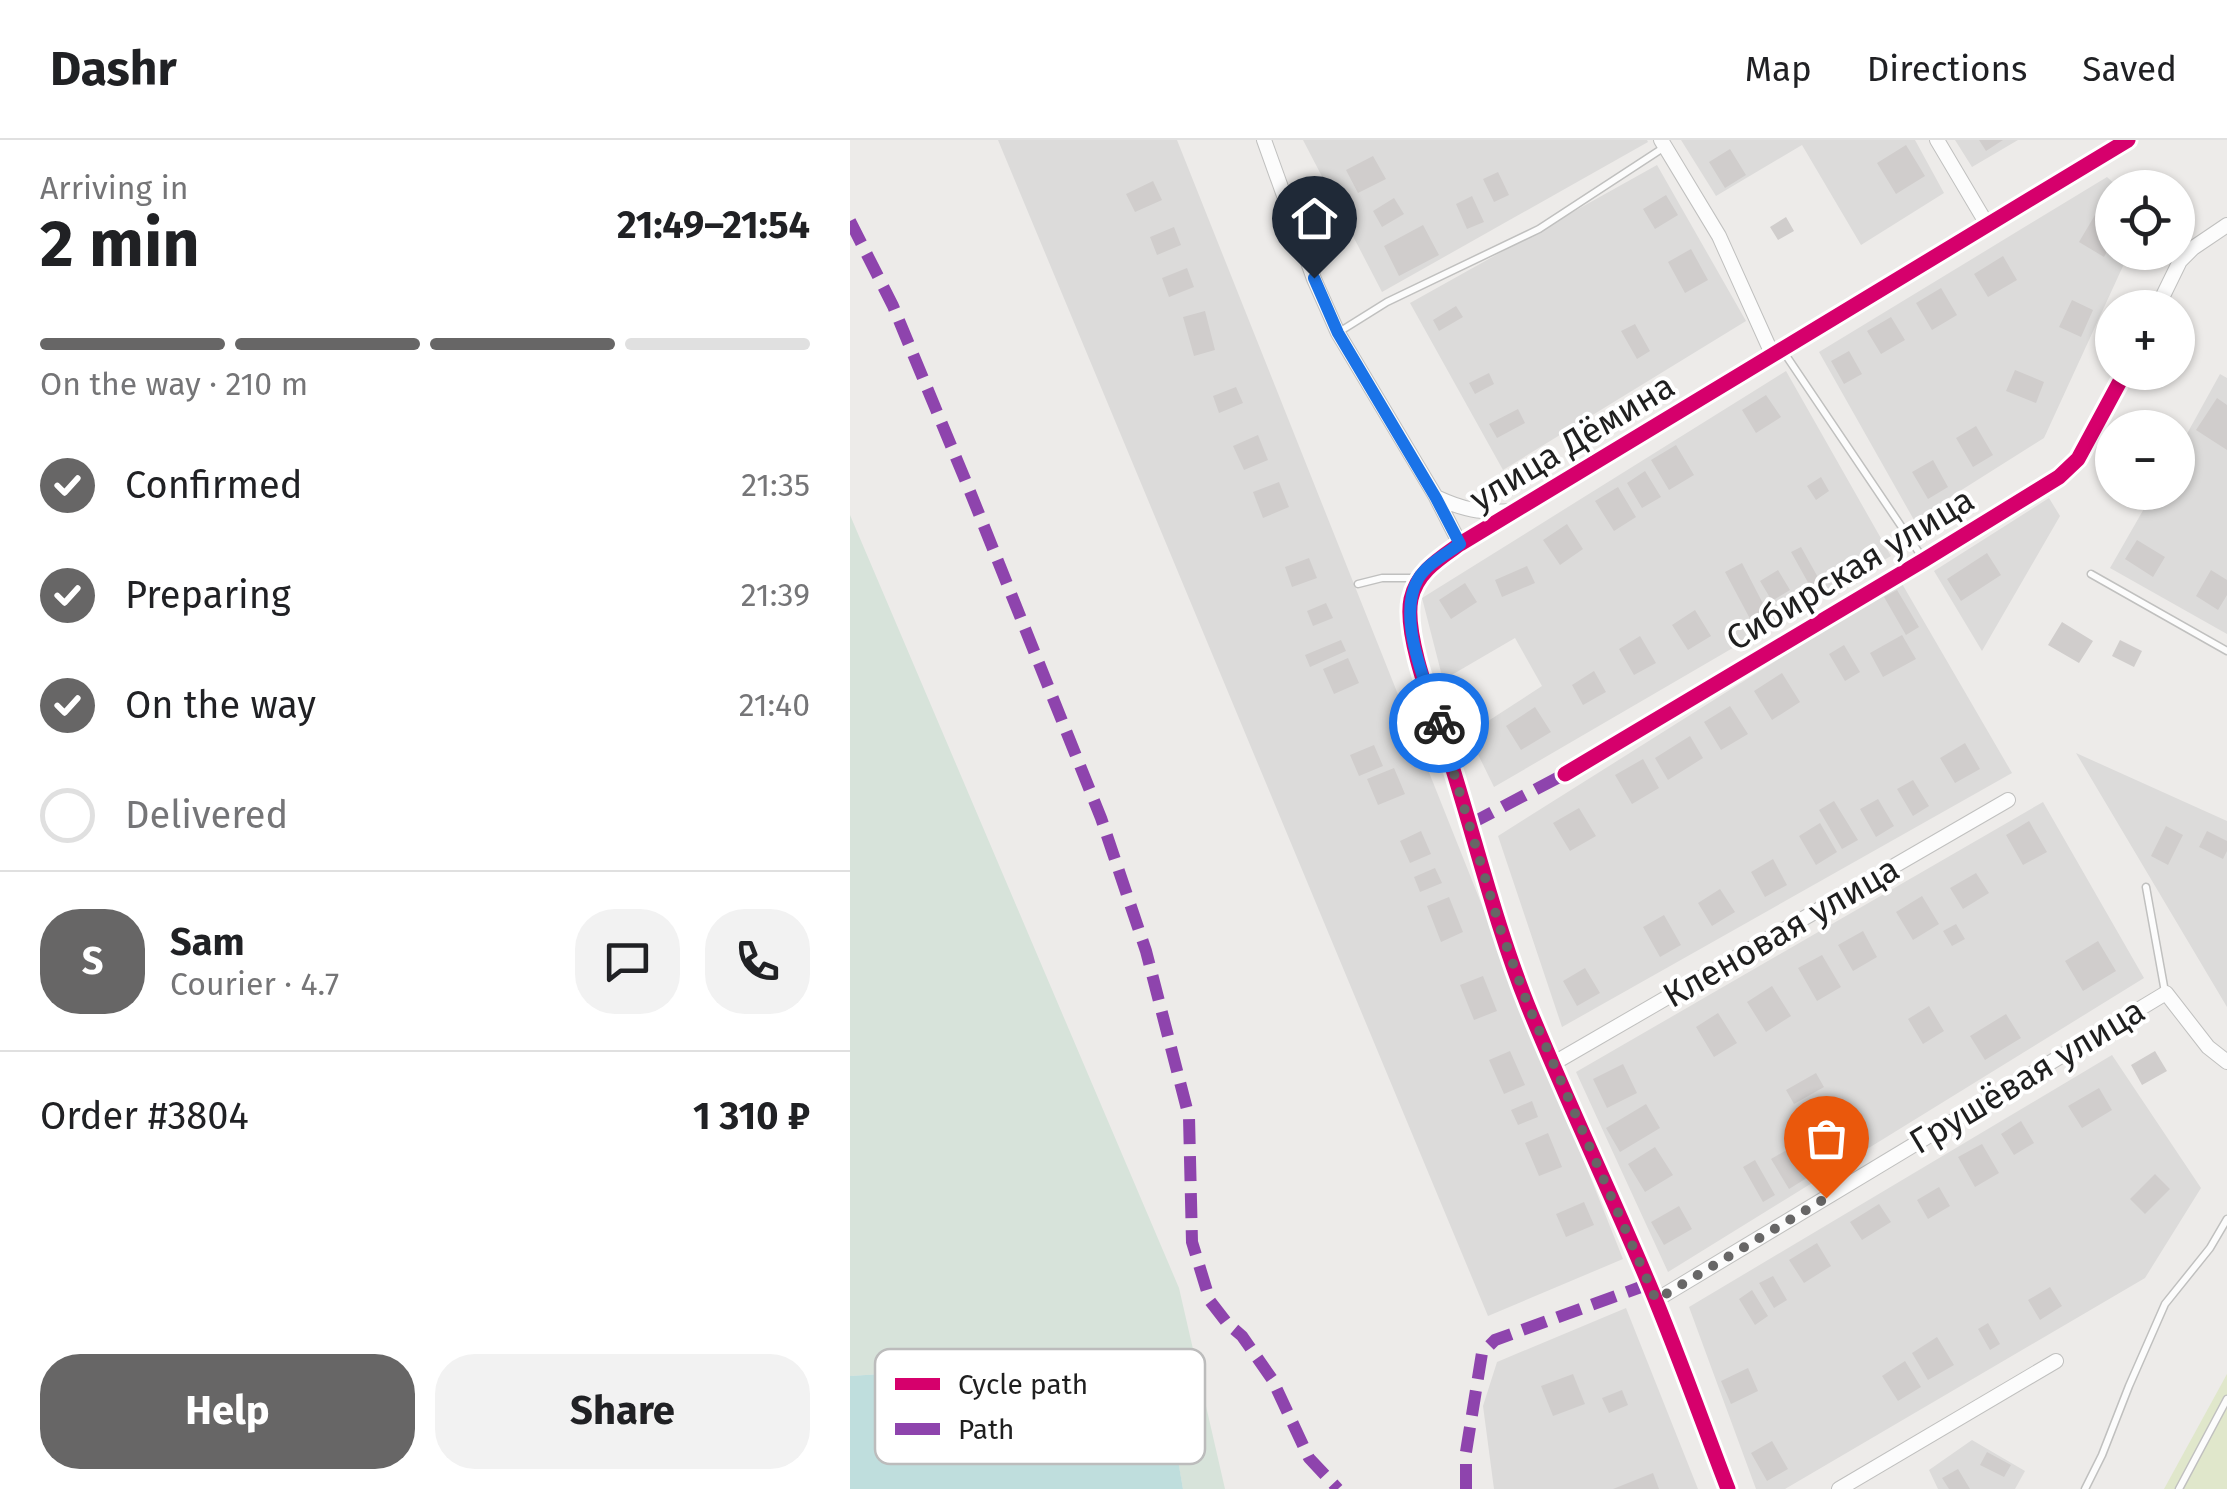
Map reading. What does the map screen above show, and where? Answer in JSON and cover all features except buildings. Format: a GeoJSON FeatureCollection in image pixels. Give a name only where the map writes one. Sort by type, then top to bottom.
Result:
{"type":"FeatureCollection","features":[{"type":"Feature","properties":{"kind":"street"},"geometry":{"type":"LineString","coordinates":[[1264,140],[1338,333],[1460,544]]}},
{"type":"Feature","properties":{"kind":"street"},"geometry":{"type":"LineString","coordinates":[[1937,140],[1988,226]]}},
{"type":"Feature","properties":{"kind":"street","name":"улица Дёмина"},"geometry":{"type":"LineString","coordinates":[[1419,578],[1460,544],[2128,140]]}},
{"type":"Feature","properties":{"kind":"street"},"geometry":{"type":"LineString","coordinates":[[1664,143],[1719,236],[1778,353]]}},
{"type":"Feature","properties":{"kind":"street"},"geometry":{"type":"LineString","coordinates":[[2166,290],[2180,261],[2227,225]]}},
{"type":"Feature","properties":{"kind":"street","name":"Сибирская улица"},"geometry":{"type":"LineString","coordinates":[[1565,774],[2027,498],[2078,459],[2115,390]]}},
{"type":"Feature","properties":{"kind":"street"},"geometry":{"type":"LineString","coordinates":[[1436,498],[1482,512],[1516,511]]}},
{"type":"Feature","properties":{"kind":"street"},"geometry":{"type":"LineString","coordinates":[[1419,578],[1411,600],[1410,620],[1417,654],[1500,928],[1528,1005],[1656,1300],[1728,1489]]}},
{"type":"Feature","properties":{"kind":"street","name":"Кленовая улица"},"geometry":{"type":"LineString","coordinates":[[1554,1063],[2008,800]]}},
{"type":"Feature","properties":{"kind":"street","name":"Грушёвая улица"},"geometry":{"type":"LineString","coordinates":[[1656,1300],[2166,993],[2208,1047],[2227,1062]]}},
{"type":"Feature","properties":{"kind":"street"},"geometry":{"type":"LineString","coordinates":[[1839,1489],[2056,1361]]}},
{"type":"Feature","properties":{"kind":"lane"},"geometry":{"type":"LineString","coordinates":[[1338,333],[1387,302],[1539,229],[1664,143]]}},
{"type":"Feature","properties":{"kind":"lane"},"geometry":{"type":"LineString","coordinates":[[1778,353],[1924,560]]}},
{"type":"Feature","properties":{"kind":"lane"},"geometry":{"type":"LineString","coordinates":[[2090,574],[2227,651]]}},
{"type":"Feature","properties":{"kind":"lane"},"geometry":{"type":"LineString","coordinates":[[1358,584],[1382,578],[1419,578]]}},
{"type":"Feature","properties":{"kind":"lane"},"geometry":{"type":"LineString","coordinates":[[2146,887],[2166,993]]}},
{"type":"Feature","properties":{"kind":"lane"},"geometry":{"type":"LineString","coordinates":[[2085,1489],[2165,1304],[2210,1248],[2227,1219]]}},
{"type":"Feature","properties":{"kind":"lane"},"geometry":{"type":"LineString","coordinates":[[2179,1489],[2227,1399]]}},
{"type":"Feature","properties":{"kind":"shaded area"},"geometry":{"type":"Polygon","coordinates":[[[998,140],[1177,140],[1623,1259],[1488,1316],[998,140]]]}},
{"type":"Feature","properties":{"kind":"shaded area"},"geometry":{"type":"Polygon","coordinates":[[[1303,140],[1647,140],[1648,142],[1382,292],[1303,140]]]}},
{"type":"Feature","properties":{"kind":"shaded area"},"geometry":{"type":"Polygon","coordinates":[[[1681,140],[1915,140],[1944,193],[1861,245],[1802,145],[1716,196],[1681,140]]]}},
{"type":"Feature","properties":{"kind":"shaded area"},"geometry":{"type":"Polygon","coordinates":[[[1955,140],[2018,140],[1972,167],[1955,140]]]}},
{"type":"Feature","properties":{"kind":"shaded area"},"geometry":{"type":"Polygon","coordinates":[[[1657,165],[1746,321],[1503,470],[1410,303],[1657,165]]]}},
{"type":"Feature","properties":{"kind":"shaded area"},"geometry":{"type":"Polygon","coordinates":[[[2095,184],[2095,270],[2121,270],[2112,290],[2095,290],[2095,327],[2044,438],[1914,520],[1819,352],[2095,184]]]}},
{"type":"Feature","properties":{"kind":"shaded area"},"geometry":{"type":"Polygon","coordinates":[[[1786,371],[1891,556],[1494,787],[1468,734],[1542,686],[1515,638],[1443,680],[1422,598],[1786,371]]]}},
{"type":"Feature","properties":{"kind":"shaded area"},"geometry":{"type":"Polygon","coordinates":[[[2220,374],[2227,378],[2227,634],[2110,568],[2143,510],[2195,510],[2195,419],[2220,374]]]}},
{"type":"Feature","properties":{"kind":"shaded area"},"geometry":{"type":"Polygon","coordinates":[[[2049,498],[2060,516],[1982,651],[1934,571],[2049,498]]]}},
{"type":"Feature","properties":{"kind":"shaded area"},"geometry":{"type":"Polygon","coordinates":[[[850,515],[1179,1288],[1193,1349],[875,1349],[875,1374],[850,1376],[850,515]]]}},
{"type":"Feature","properties":{"kind":"shaded area"},"geometry":{"type":"Polygon","coordinates":[[[1901,582],[2012,773],[1562,1027],[1498,836],[1901,582]]]}},
{"type":"Feature","properties":{"kind":"shaded area"},"geometry":{"type":"Polygon","coordinates":[[[2076,753],[2227,821],[2227,1007],[2076,753]]]}},
{"type":"Feature","properties":{"kind":"shaded area"},"geometry":{"type":"Polygon","coordinates":[[[2043,802],[2144,978],[1668,1272],[1576,1072],[2043,802]]]}},
{"type":"Feature","properties":{"kind":"shaded area"},"geometry":{"type":"Polygon","coordinates":[[[2112,1055],[2201,1188],[2145,1278],[1785,1489],[1756,1489],[1689,1307],[2112,1055]]]}},
{"type":"Feature","properties":{"kind":"shaded area"},"geometry":{"type":"Polygon","coordinates":[[[1626,1308],[1698,1489],[1494,1489],[1483,1406],[1497,1362],[1626,1308]]]}},
{"type":"Feature","properties":{"kind":"shaded area"},"geometry":{"type":"Polygon","coordinates":[[[1205,1402],[1225,1489],[1183,1489],[1178,1464],[1205,1464],[1205,1402]]]}},
{"type":"Feature","properties":{"kind":"shaded area"},"geometry":{"type":"Polygon","coordinates":[[[1972,1440],[2025,1471],[2015,1489],[1938,1489],[1929,1470],[1972,1440]]]}},
{"type":"Feature","properties":{"kind":"green space"},"geometry":{"type":"Polygon","coordinates":[[[2227,1374],[2227,1489],[2164,1489],[2227,1374]]]}},
{"type":"Feature","properties":{"kind":"water"},"geometry":{"type":"Polygon","coordinates":[[[875,1374],[875,1464],[1179,1464],[1183,1489],[850,1489],[850,1376],[875,1374]]]}},
{"type":"Feature","properties":{"kind":"marked path"},"geometry":{"type":"LineString","coordinates":[[850,221],[893,306],[969,489],[1101,818],[1146,951],[1189,1117],[1192,1242],[1210,1301],[1242,1336],[1272,1379],[1309,1458],[1338,1489]]}},
{"type":"Feature","properties":{"kind":"marked path"},"geometry":{"type":"LineString","coordinates":[[1470,824],[1565,774]]}},
{"type":"Feature","properties":{"kind":"marked path"},"geometry":{"type":"LineString","coordinates":[[1466,1489],[1466,1452],[1482,1353],[1495,1340],[1649,1284]]}},
{"type":"Feature","properties":{"kind":"cycle path"},"geometry":{"type":"LineString","coordinates":[[1728,1489],[1649,1284],[1517,976],[1423,680],[1412,635],[1411,599],[1424,574],[1460,544],[2128,140]]}},
{"type":"Feature","properties":{"kind":"cycle path"},"geometry":{"type":"LineString","coordinates":[[1565,774],[2059,477],[2078,459],[2115,390]]}},
{"type":"Feature","properties":{"kind":"way so far"},"geometry":{"type":"LineString","coordinates":[[1439,723],[1500,928],[1528,1005],[1656,1300],[1826,1198]]}},
{"type":"Feature","properties":{"kind":"route"},"geometry":{"type":"LineString","coordinates":[[1314,278],[1338,333],[1460,544],[1419,578],[1411,600],[1410,620],[1417,654],[1439,723]]}}]}
